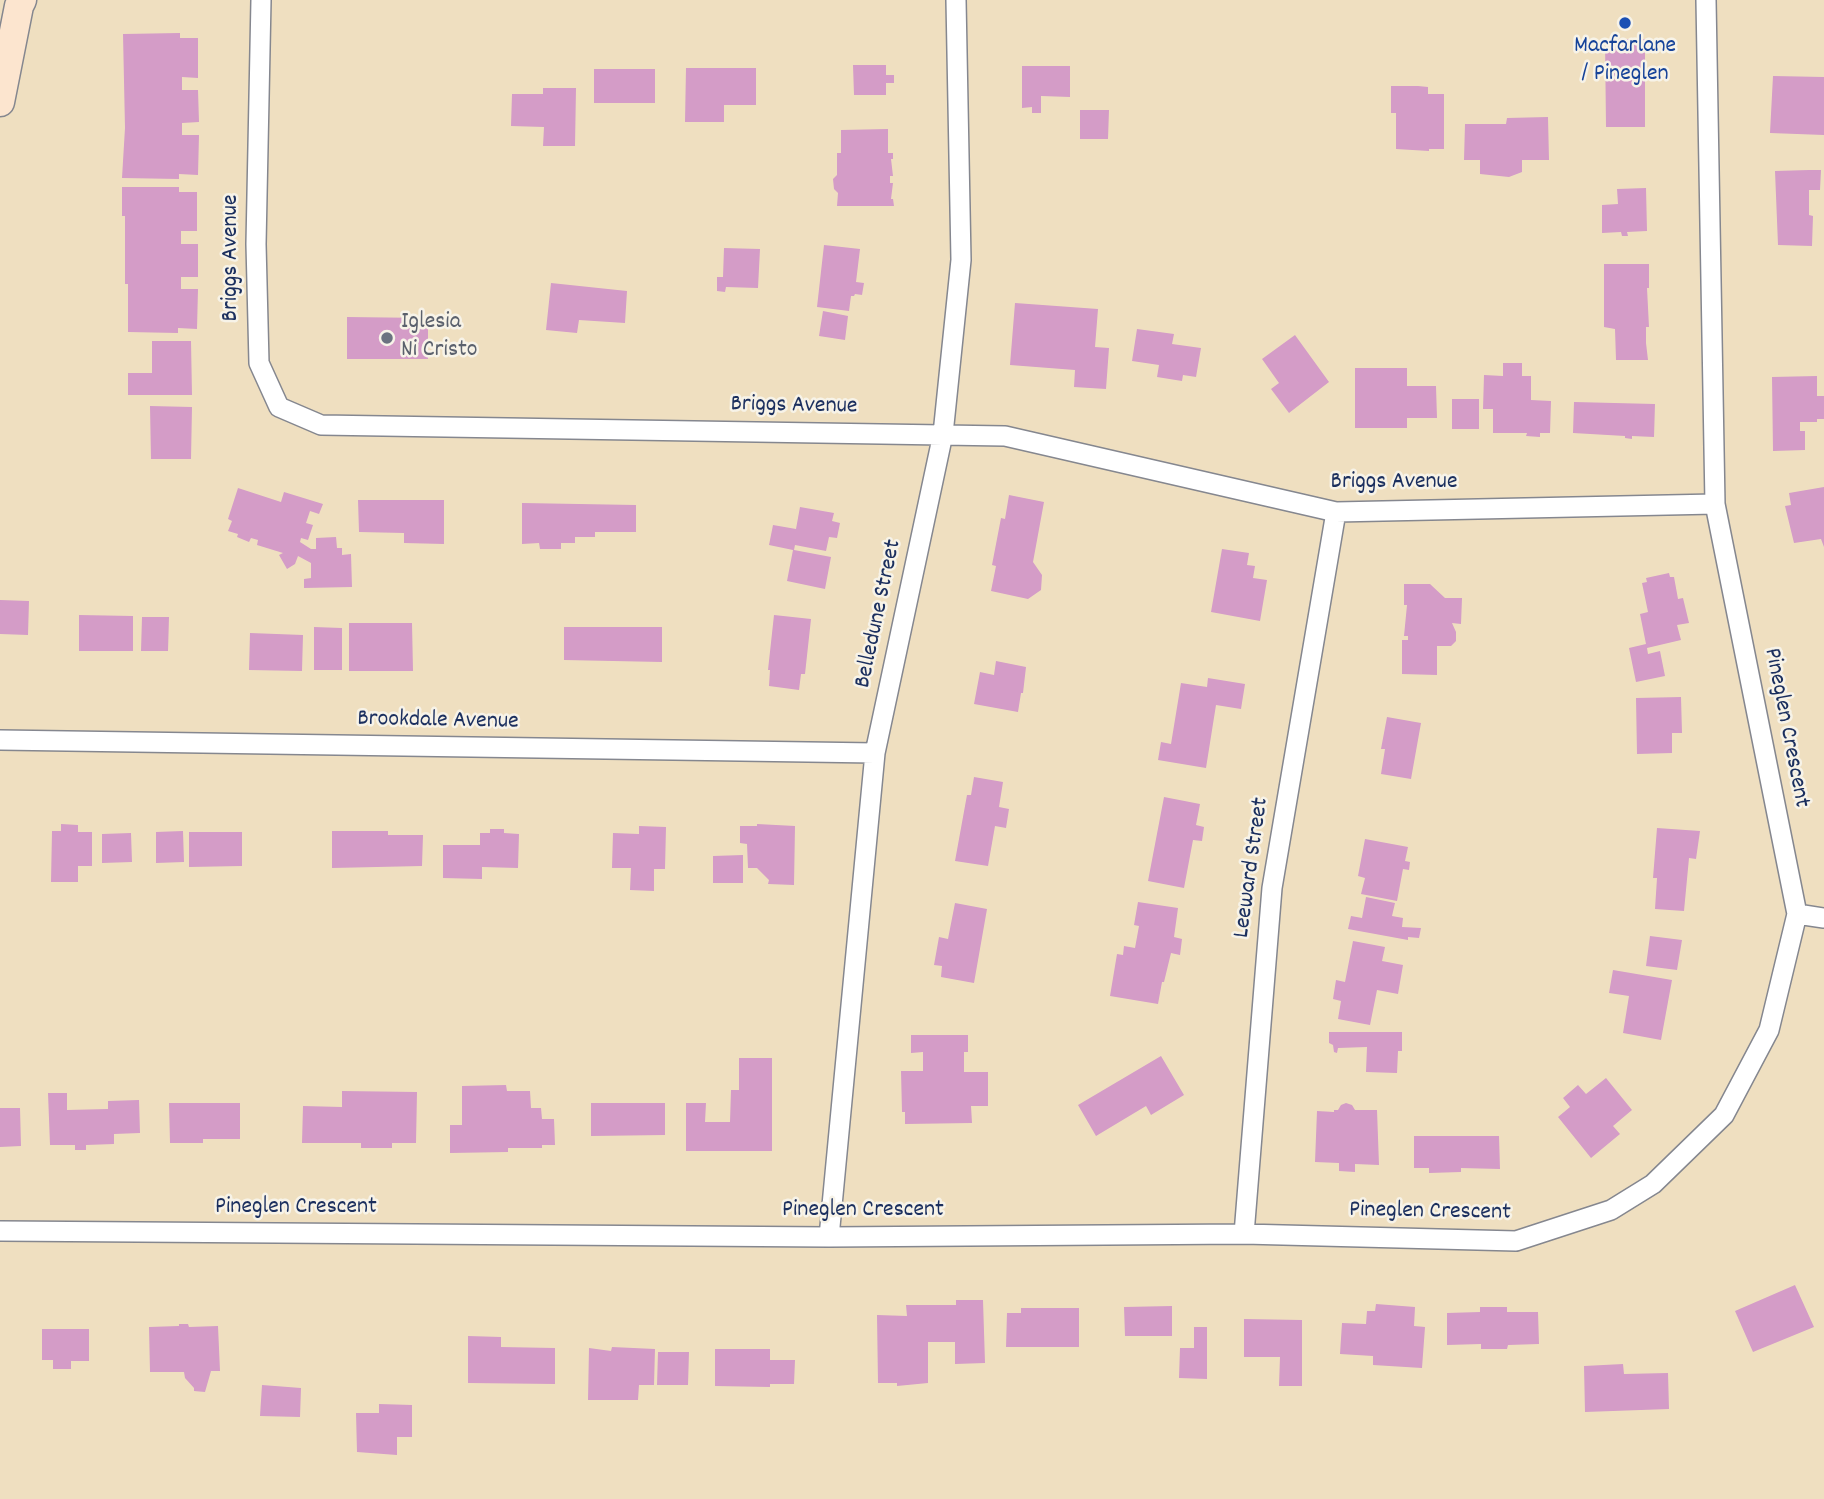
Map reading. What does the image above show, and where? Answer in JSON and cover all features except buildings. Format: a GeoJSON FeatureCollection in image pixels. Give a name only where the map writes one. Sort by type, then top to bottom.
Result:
{"type":"FeatureCollection","features":[{"type":"Feature","properties":{"kind":"street"},"geometry":{"type":"LineString","coordinates":[[0,102],[22,0]]}},
{"type":"Feature","properties":{"kind":"street","name":"Briggs Avenue"},"geometry":{"type":"LineString","coordinates":[[261,0],[256,244],[259,363],[279,407],[321,425],[1005,436],[1336,512],[1715,504]]}},
{"type":"Feature","properties":{"kind":"street","name":"Belledune Street"},"geometry":{"type":"LineString","coordinates":[[829,1237],[875,753],[943,433],[961,260],[956,0]]}},
{"type":"Feature","properties":{"kind":"street","name":"Pineglen Crescent"},"geometry":{"type":"LineString","coordinates":[[0,1231],[829,1237],[1244,1234],[1516,1241],[1611,1210],[1653,1184],[1724,1115],[1769,1030],[1797,914],[1715,504],[1706,0]]}},
{"type":"Feature","properties":{"kind":"street","name":"Leeward Street"},"geometry":{"type":"LineString","coordinates":[[1244,1234],[1272,888],[1336,512]]}},
{"type":"Feature","properties":{"kind":"street","name":"Brookdale Avenue"},"geometry":{"type":"LineString","coordinates":[[0,740],[875,753]]}},
{"type":"Feature","properties":{"kind":"street"},"geometry":{"type":"LineString","coordinates":[[1797,914],[1824,918]]}},
{"type":"Feature","properties":{"kind":"place","name":"Macfarlane / Pineglen"},"geometry":{"type":"Point","coordinates":[1625,23]}},
{"type":"Feature","properties":{"kind":"place","name":"Iglesia Ni Cristo"},"geometry":{"type":"Point","coordinates":[387,338]}}]}
